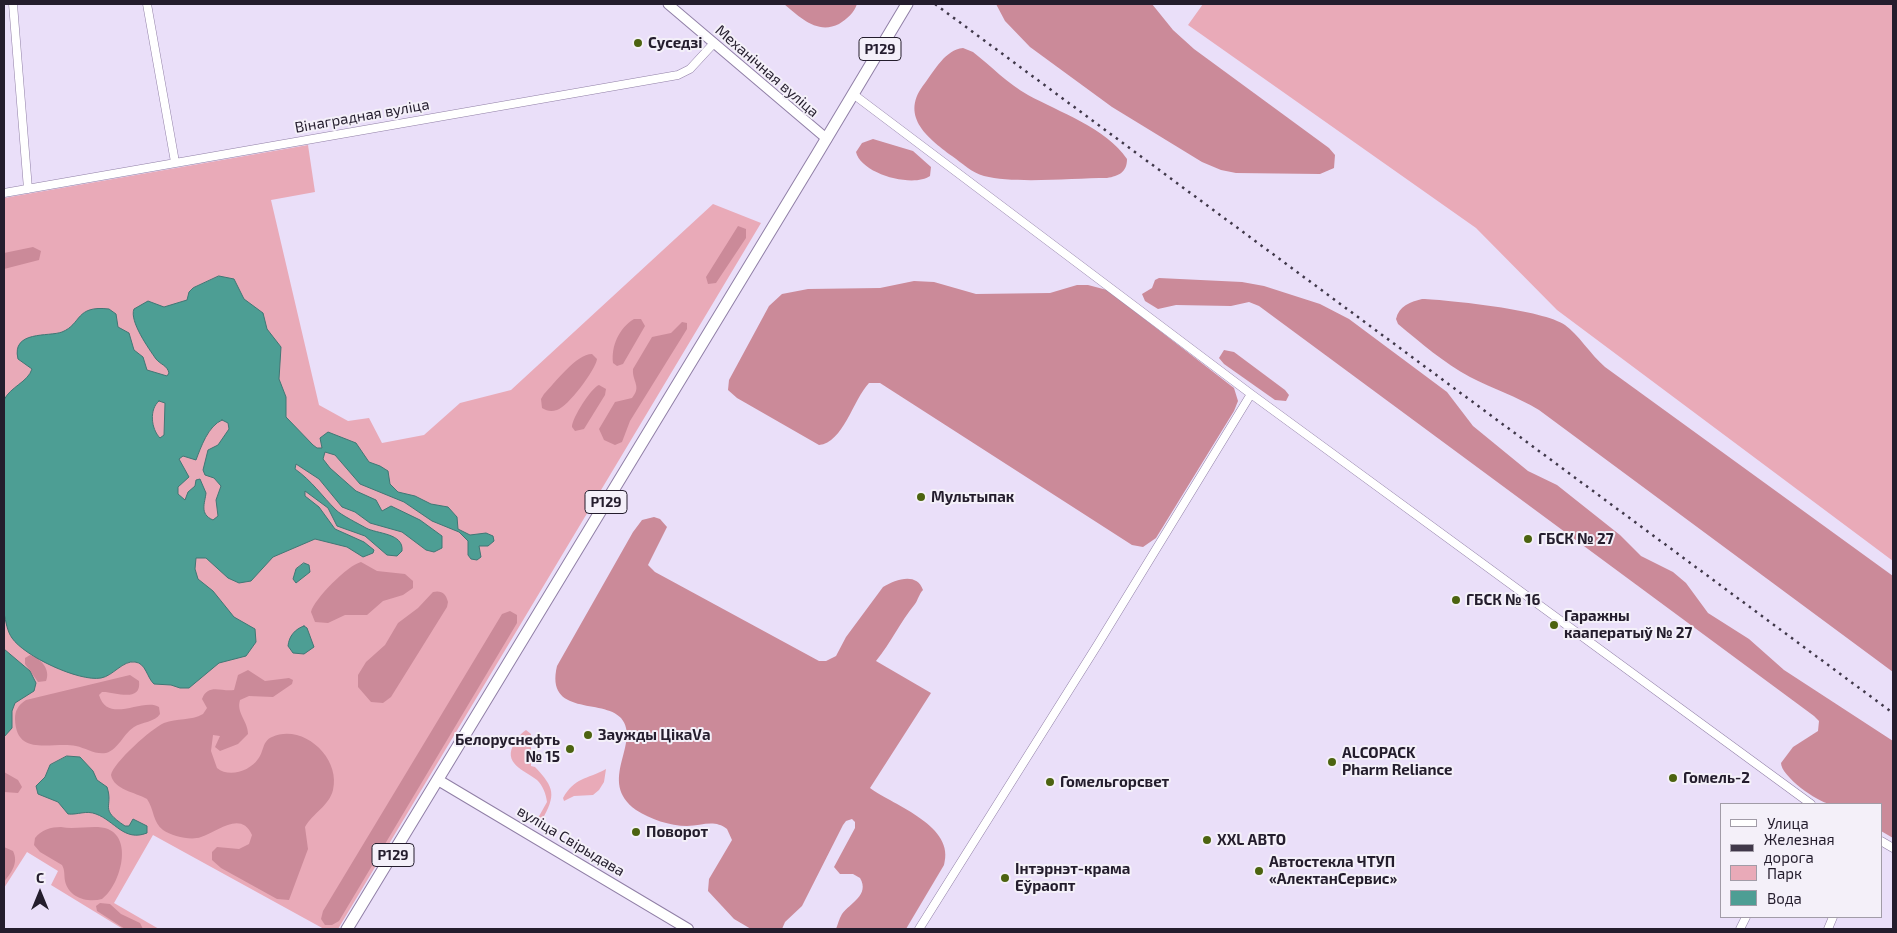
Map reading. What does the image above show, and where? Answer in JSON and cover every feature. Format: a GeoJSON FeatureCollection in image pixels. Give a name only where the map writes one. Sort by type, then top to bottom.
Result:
{"type":"FeatureCollection","features":[{"type":"Feature","properties":{"kind":"main road","name":"Р129"},"geometry":{"type":"LineString","coordinates":[[347,929],[827,139],[906,4]]}},
{"type":"Feature","properties":{"kind":"main road","name":"вуліца Свірыдава"},"geometry":{"type":"LineString","coordinates":[[438,780],[688,929]]}},
{"type":"Feature","properties":{"kind":"street"},"geometry":{"type":"LineString","coordinates":[[13,4],[28,189]]}},
{"type":"Feature","properties":{"kind":"street"},"geometry":{"type":"LineString","coordinates":[[148,4],[175,162]]}},
{"type":"Feature","properties":{"kind":"street","name":"Механічная вуліца"},"geometry":{"type":"LineString","coordinates":[[668,4],[827,139]]}},
{"type":"Feature","properties":{"kind":"street","name":"Вінаградная вуліца"},"geometry":{"type":"LineString","coordinates":[[4,193],[678,75],[690,69],[714,43]]}},
{"type":"Feature","properties":{"kind":"street"},"geometry":{"type":"LineString","coordinates":[[853,94],[1251,394],[1396,498],[1801,802]]}},
{"type":"Feature","properties":{"kind":"street"},"geometry":{"type":"LineString","coordinates":[[919,929],[1098,644],[1251,394]]}},
{"type":"Feature","properties":{"kind":"street"},"geometry":{"type":"LineString","coordinates":[[1882,842],[1893,848]]}},
{"type":"Feature","properties":{"kind":"green space"},"geometry":{"type":"Polygon","coordinates":[[[1203,4],[1893,4],[1893,561],[1557,310],[1476,228],[1188,25],[1203,4]]]}},
{"type":"Feature","properties":{"kind":"green space"},"geometry":{"type":"Polygon","coordinates":[[[308,145],[315,192],[271,200],[319,405],[348,421],[369,418],[382,443],[424,435],[460,403],[511,390],[713,204],[761,223],[338,929],[324,929],[153,835],[114,903],[159,929],[123,929],[51,885],[58,871],[27,852],[4,888],[4,198],[308,145]]]}},
{"type":"Feature","properties":{"kind":"green space"},"geometry":{"type":"Polygon","coordinates":[[[526,730],[531,734],[531,766],[535,767],[542,774],[550,786],[550,804],[542,820],[538,818],[547,802],[543,787],[537,780],[516,766],[511,756],[511,750],[515,742],[526,730]]]}},
{"type":"Feature","properties":{"kind":"green space"},"geometry":{"type":"Polygon","coordinates":[[[606,769],[604,782],[593,795],[574,796],[564,801],[563,798],[567,791],[577,782],[606,769]]]}},
{"type":"Feature","properties":{"kind":"shaded area"},"geometry":{"type":"Polygon","coordinates":[[[784,4],[857,4],[852,13],[842,22],[831,27],[823,27],[809,23],[784,4]]]}},
{"type":"Feature","properties":{"kind":"shaded area"},"geometry":{"type":"Polygon","coordinates":[[[996,4],[1152,4],[1173,30],[1194,49],[1329,148],[1335,155],[1334,168],[1320,174],[1236,173],[1221,170],[1202,162],[1112,107],[1030,47],[1005,21],[996,4]]]}},
{"type":"Feature","properties":{"kind":"shaded area"},"geometry":{"type":"Polygon","coordinates":[[[963,48],[973,52],[1021,91],[1081,122],[1107,138],[1127,159],[1126,167],[1122,173],[1107,178],[1012,180],[997,178],[975,173],[942,149],[925,133],[919,124],[915,115],[915,105],[925,83],[941,61],[951,52],[963,48]]]}},
{"type":"Feature","properties":{"kind":"shaded area"},"geometry":{"type":"Polygon","coordinates":[[[873,139],[913,151],[931,167],[930,176],[912,180],[900,179],[888,177],[867,167],[860,160],[856,152],[862,143],[873,139]]]}},
{"type":"Feature","properties":{"kind":"shaded area"},"geometry":{"type":"Polygon","coordinates":[[[738,226],[746,229],[746,238],[716,283],[708,284],[706,277],[738,226]]]}},
{"type":"Feature","properties":{"kind":"shaded area"},"geometry":{"type":"Polygon","coordinates":[[[33,247],[41,251],[39,260],[4,269],[4,253],[33,247]]]}},
{"type":"Feature","properties":{"kind":"shaded area"},"geometry":{"type":"Polygon","coordinates":[[[1159,278],[1242,282],[1264,286],[1320,304],[1349,319],[1447,392],[1473,426],[1528,471],[1557,485],[1620,535],[1641,556],[1673,572],[1686,583],[1708,613],[1749,639],[1784,670],[1893,741],[1893,838],[1882,832],[1882,803],[1827,803],[1817,799],[1801,788],[1787,775],[1781,763],[1793,747],[1818,731],[1819,721],[1814,716],[1259,306],[1249,302],[1231,306],[1176,305],[1158,309],[1145,301],[1142,294],[1152,288],[1155,280],[1159,278]]]}},
{"type":"Feature","properties":{"kind":"shaded area"},"geometry":{"type":"Polygon","coordinates":[[[914,281],[934,282],[976,294],[1050,293],[1077,285],[1088,285],[1107,290],[1234,388],[1238,401],[1234,411],[1156,538],[1143,547],[1132,545],[880,383],[869,383],[835,437],[819,445],[737,398],[728,390],[729,380],[769,306],[782,294],[808,289],[880,288],[914,281]]]}},
{"type":"Feature","properties":{"kind":"shaded area"},"geometry":{"type":"Polygon","coordinates":[[[1422,299],[1453,301],[1518,310],[1565,325],[1605,367],[1893,576],[1893,672],[1539,410],[1470,377],[1424,345],[1398,324],[1396,319],[1402,308],[1422,299]]]}},
{"type":"Feature","properties":{"kind":"shaded area"},"geometry":{"type":"Polygon","coordinates":[[[634,319],[641,319],[645,326],[623,364],[617,366],[613,363],[613,350],[617,338],[624,327],[634,319]]]}},
{"type":"Feature","properties":{"kind":"shaded area"},"geometry":{"type":"Polygon","coordinates":[[[682,322],[687,323],[687,329],[630,421],[622,442],[615,445],[604,440],[599,429],[615,402],[632,398],[635,394],[636,387],[633,369],[652,337],[671,333],[682,322]]]}},
{"type":"Feature","properties":{"kind":"shaded area"},"geometry":{"type":"Polygon","coordinates":[[[1224,350],[1234,352],[1285,390],[1289,395],[1286,401],[1275,400],[1224,364],[1219,358],[1224,350]]]}},
{"type":"Feature","properties":{"kind":"shaded area"},"geometry":{"type":"Polygon","coordinates":[[[592,354],[597,359],[595,364],[587,379],[568,402],[553,411],[542,408],[541,399],[544,394],[579,359],[592,354]]]}},
{"type":"Feature","properties":{"kind":"shaded area"},"geometry":{"type":"Polygon","coordinates":[[[599,385],[606,389],[605,395],[584,429],[575,431],[572,427],[578,411],[591,392],[599,385]]]}},
{"type":"Feature","properties":{"kind":"shaded area"},"geometry":{"type":"Polygon","coordinates":[[[654,517],[660,519],[667,527],[648,565],[655,572],[819,661],[826,661],[836,656],[846,637],[883,587],[906,579],[911,579],[920,584],[923,590],[876,661],[931,693],[870,788],[908,810],[932,828],[941,839],[945,851],[944,865],[906,929],[836,929],[842,914],[858,898],[863,889],[860,878],[853,874],[840,874],[834,867],[855,828],[855,822],[852,819],[846,821],[843,825],[802,906],[785,922],[782,929],[751,929],[734,919],[708,891],[709,879],[732,840],[727,829],[717,824],[674,825],[654,819],[636,810],[625,799],[620,787],[619,775],[627,739],[626,728],[621,718],[613,712],[567,700],[559,693],[556,682],[557,666],[633,532],[642,520],[654,517]]]}},
{"type":"Feature","properties":{"kind":"shaded area"},"geometry":{"type":"Polygon","coordinates":[[[361,562],[377,571],[405,574],[413,581],[413,588],[403,595],[383,601],[367,615],[345,615],[328,623],[315,622],[311,612],[318,599],[348,569],[361,562]]]}},
{"type":"Feature","properties":{"kind":"shaded area"},"geometry":{"type":"Polygon","coordinates":[[[433,592],[441,592],[445,595],[448,602],[447,607],[391,697],[383,703],[371,702],[358,687],[358,675],[366,662],[385,645],[398,623],[418,608],[433,592]]]}},
{"type":"Feature","properties":{"kind":"shaded area"},"geometry":{"type":"Polygon","coordinates":[[[510,611],[517,615],[517,623],[339,921],[332,925],[325,925],[321,919],[323,911],[502,614],[510,611]]]}},
{"type":"Feature","properties":{"kind":"shaded area"},"geometry":{"type":"Polygon","coordinates":[[[30,655],[44,665],[47,673],[46,681],[38,682],[25,664],[25,658],[30,655]]]}},
{"type":"Feature","properties":{"kind":"shaded area"},"geometry":{"type":"Polygon","coordinates":[[[248,670],[265,681],[289,678],[293,680],[292,684],[273,697],[249,696],[240,700],[239,705],[248,734],[238,744],[220,751],[215,747],[220,736],[213,735],[211,751],[217,768],[233,773],[245,770],[258,759],[266,741],[272,737],[284,734],[296,735],[307,739],[325,755],[331,766],[334,778],[331,796],[305,827],[308,849],[289,900],[277,899],[221,868],[212,860],[212,852],[217,847],[239,849],[249,844],[252,835],[242,824],[228,825],[197,838],[187,838],[171,834],[157,824],[147,799],[116,784],[111,775],[125,755],[158,726],[174,720],[194,718],[203,714],[207,708],[202,699],[208,691],[215,689],[234,690],[238,675],[248,670]]]}},
{"type":"Feature","properties":{"kind":"shaded area"},"geometry":{"type":"Polygon","coordinates":[[[130,675],[139,681],[139,688],[136,692],[126,695],[102,692],[99,695],[104,704],[110,708],[118,709],[152,705],[159,707],[160,714],[155,719],[134,727],[118,745],[106,753],[94,752],[76,746],[37,745],[22,739],[17,731],[16,713],[19,706],[26,700],[130,675]]]}},
{"type":"Feature","properties":{"kind":"shaded area"},"geometry":{"type":"Polygon","coordinates":[[[4,772],[18,780],[22,787],[18,793],[4,792],[4,772]]]}},
{"type":"Feature","properties":{"kind":"shaded area"},"geometry":{"type":"Polygon","coordinates":[[[61,827],[103,828],[116,835],[122,853],[121,864],[114,885],[102,899],[85,900],[70,892],[65,881],[62,865],[40,852],[34,845],[35,838],[43,831],[61,827]]]}},
{"type":"Feature","properties":{"kind":"shaded area"},"geometry":{"type":"Polygon","coordinates":[[[4,847],[13,851],[15,864],[4,882],[4,847]]]}},
{"type":"Feature","properties":{"kind":"shaded area"},"geometry":{"type":"Polygon","coordinates":[[[100,903],[110,904],[121,914],[140,923],[143,929],[125,929],[97,911],[96,906],[100,903]]]}},
{"type":"Feature","properties":{"kind":"water"},"geometry":{"type":"Polygon","coordinates":[[[219,276],[234,279],[244,299],[263,313],[267,329],[281,347],[279,379],[286,397],[286,417],[313,445],[317,448],[322,448],[320,438],[328,432],[356,443],[369,462],[388,471],[390,484],[398,492],[415,496],[431,504],[448,507],[457,517],[458,529],[470,535],[486,533],[493,536],[494,541],[488,546],[479,546],[481,557],[477,560],[471,559],[468,555],[468,541],[459,532],[432,521],[404,502],[360,484],[335,455],[325,452],[323,459],[330,468],[356,491],[376,500],[382,511],[391,506],[420,520],[442,536],[442,548],[434,552],[426,550],[402,532],[370,523],[355,512],[342,507],[319,479],[296,464],[295,469],[338,512],[366,528],[394,537],[399,541],[402,551],[397,556],[387,555],[365,536],[337,526],[328,508],[305,491],[305,496],[319,507],[335,529],[364,542],[374,550],[373,553],[363,557],[347,547],[315,539],[273,557],[251,581],[239,583],[228,578],[206,558],[196,558],[195,569],[198,579],[213,591],[234,617],[255,629],[256,642],[246,656],[219,663],[189,688],[154,684],[142,665],[135,662],[126,663],[101,678],[91,678],[66,672],[40,660],[18,645],[9,632],[4,613],[4,400],[10,392],[27,378],[32,369],[18,359],[17,350],[20,343],[32,336],[62,332],[68,329],[84,312],[109,309],[116,314],[118,327],[129,333],[134,350],[143,357],[147,370],[167,376],[169,373],[167,368],[156,359],[140,335],[134,320],[134,309],[148,301],[164,307],[187,300],[189,292],[193,288],[219,276]],[[159,401],[154,409],[152,419],[155,430],[160,438],[164,435],[165,403],[159,401]],[[222,420],[209,432],[196,460],[183,456],[179,459],[189,477],[178,487],[178,494],[185,500],[188,492],[195,486],[196,480],[200,479],[206,493],[204,511],[213,520],[218,516],[216,500],[221,486],[214,478],[205,475],[203,470],[208,450],[218,445],[229,429],[228,423],[222,420]]]}},
{"type":"Feature","properties":{"kind":"water"},"geometry":{"type":"Polygon","coordinates":[[[304,563],[309,565],[310,572],[296,583],[293,579],[296,569],[304,563]]]}},
{"type":"Feature","properties":{"kind":"water"},"geometry":{"type":"Polygon","coordinates":[[[304,626],[307,628],[314,647],[304,654],[293,653],[288,646],[291,636],[295,631],[304,626]]]}},
{"type":"Feature","properties":{"kind":"water"},"geometry":{"type":"Polygon","coordinates":[[[4,649],[30,671],[36,683],[34,691],[15,703],[12,711],[12,728],[4,737],[4,649]]]}},
{"type":"Feature","properties":{"kind":"water"},"geometry":{"type":"Polygon","coordinates":[[[67,756],[80,757],[93,771],[97,780],[107,787],[109,811],[117,820],[125,826],[129,826],[133,819],[147,826],[147,833],[132,835],[126,833],[103,817],[92,813],[68,814],[58,802],[38,794],[36,786],[45,777],[50,765],[67,756]]]}},
{"type":"Feature","properties":{"kind":"railway"},"geometry":{"type":"LineString","coordinates":[[935,4],[1893,713]]}},
{"type":"Feature","properties":{"kind":"place","name":"Суседзі"},"geometry":{"type":"Point","coordinates":[638,43]}},
{"type":"Feature","properties":{"kind":"place","name":"Мультыпак"},"geometry":{"type":"Point","coordinates":[921,497]}},
{"type":"Feature","properties":{"kind":"place","name":"ГБСК № 27"},"geometry":{"type":"Point","coordinates":[1528,539]}},
{"type":"Feature","properties":{"kind":"place","name":"ГБСК № 16"},"geometry":{"type":"Point","coordinates":[1456,600]}},
{"type":"Feature","properties":{"kind":"place","name":"Гаражны кааператыў № 27"},"geometry":{"type":"Point","coordinates":[1554,625]}},
{"type":"Feature","properties":{"kind":"place","name":"Заужды ЦікаVа"},"geometry":{"type":"Point","coordinates":[588,735]}},
{"type":"Feature","properties":{"kind":"place","name":"Белоруснефть № 15"},"geometry":{"type":"Point","coordinates":[570,749]}},
{"type":"Feature","properties":{"kind":"place","name":"ALCOPACK Pharm Reliance"},"geometry":{"type":"Point","coordinates":[1332,762]}},
{"type":"Feature","properties":{"kind":"place","name":"Гомель-2"},"geometry":{"type":"Point","coordinates":[1673,778]}},
{"type":"Feature","properties":{"kind":"place","name":"Гомельгорсвет"},"geometry":{"type":"Point","coordinates":[1050,782]}},
{"type":"Feature","properties":{"kind":"place","name":"Поворот"},"geometry":{"type":"Point","coordinates":[636,832]}},
{"type":"Feature","properties":{"kind":"place","name":"XXL АВТО"},"geometry":{"type":"Point","coordinates":[1207,840]}},
{"type":"Feature","properties":{"kind":"place","name":"Автостекла ЧТУП «АлектанСервис»"},"geometry":{"type":"Point","coordinates":[1259,871]}},
{"type":"Feature","properties":{"kind":"place","name":"Інтэрнэт-крама Еўраопт"},"geometry":{"type":"Point","coordinates":[1005,878]}}]}
